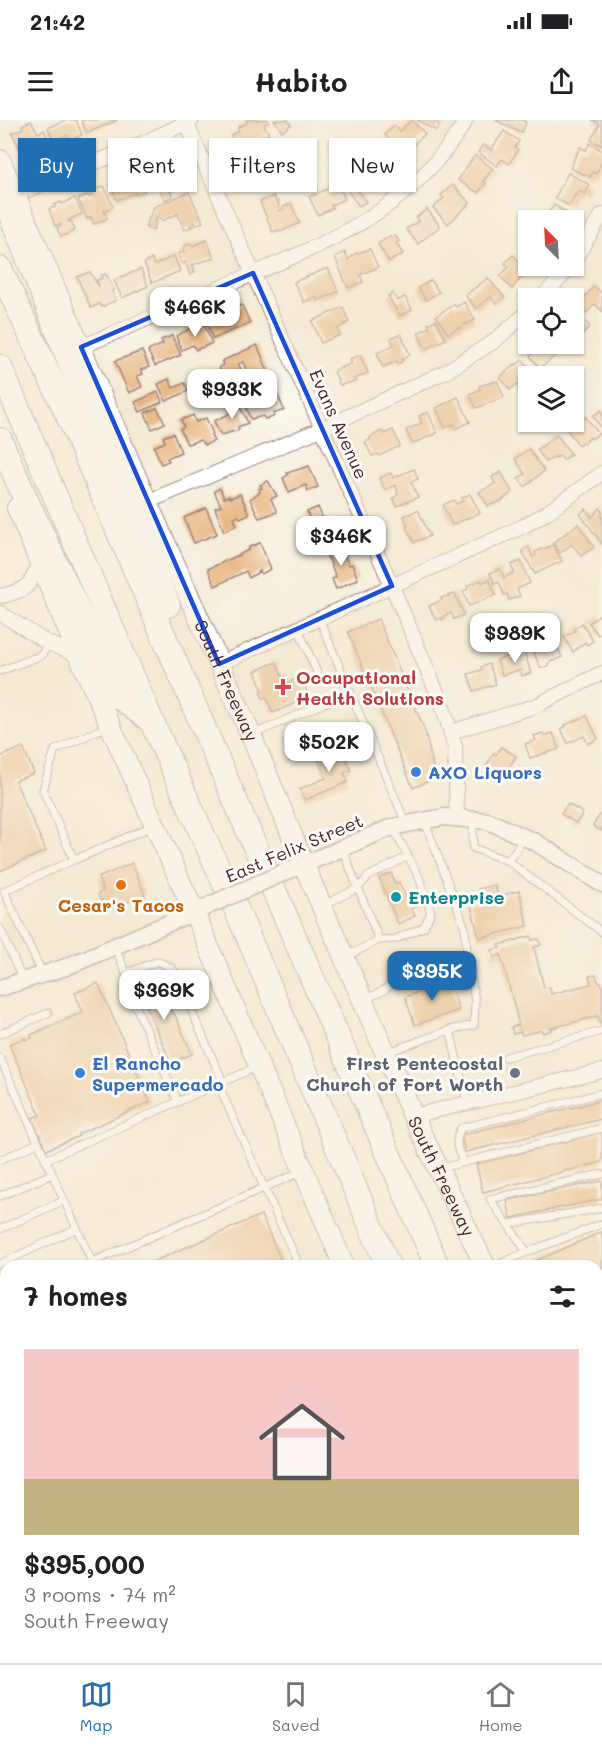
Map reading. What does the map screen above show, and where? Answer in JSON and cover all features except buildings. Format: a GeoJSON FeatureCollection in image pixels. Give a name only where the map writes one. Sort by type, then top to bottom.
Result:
{"type":"FeatureCollection","features":[{"type":"Feature","properties":{"kind":"highway"},"geometry":{"type":"LineString","coordinates":[[8,191],[199,684],[201,721]]}},
{"type":"Feature","properties":{"kind":"highway"},"geometry":{"type":"LineString","coordinates":[[0,269],[71,422],[434,1260]]}},
{"type":"Feature","properties":{"kind":"highway"},"geometry":{"type":"LineString","coordinates":[[0,367],[151,720],[238,913],[385,1260]]}},
{"type":"Feature","properties":{"kind":"highway"},"geometry":{"type":"LineString","coordinates":[[0,440],[118,696],[151,720]]}},
{"type":"Feature","properties":{"kind":"main road","name":"South Freeway"},"geometry":{"type":"LineString","coordinates":[[0,160],[8,191],[81,347],[251,735],[298,867],[322,907],[437,1169],[482,1260]]}},
{"type":"Feature","properties":{"kind":"main road"},"geometry":{"type":"LineString","coordinates":[[0,468],[79,656],[156,825],[202,909],[259,1066],[341,1260]]}},
{"type":"Feature","properties":{"kind":"street"},"geometry":{"type":"LineString","coordinates":[[81,347],[352,228],[396,199],[423,177],[441,158],[466,120]]}},
{"type":"Feature","properties":{"kind":"street"},"geometry":{"type":"LineString","coordinates":[[8,191],[131,148],[188,121]]}},
{"type":"Feature","properties":{"kind":"street","name":"Evans Avenue"},"geometry":{"type":"LineString","coordinates":[[188,121],[321,429],[426,664],[451,732],[465,818]]}},
{"type":"Feature","properties":{"kind":"street"},"geometry":{"type":"LineString","coordinates":[[584,244],[602,215]]}},
{"type":"Feature","properties":{"kind":"street"},"geometry":{"type":"LineString","coordinates":[[551,288],[561,276]]}},
{"type":"Feature","properties":{"kind":"street"},"geometry":{"type":"LineString","coordinates":[[147,502],[394,396],[468,359],[518,321]]}},
{"type":"Feature","properties":{"kind":"street"},"geometry":{"type":"LineString","coordinates":[[219,664],[524,526],[548,512],[602,473]]}},
{"type":"Feature","properties":{"kind":"street"},"geometry":{"type":"LineString","coordinates":[[0,596],[16,593],[32,582],[40,560]]}},
{"type":"Feature","properties":{"kind":"street"},"geometry":{"type":"LineString","coordinates":[[0,613],[48,644],[79,656]]}},
{"type":"Feature","properties":{"kind":"street"},"geometry":{"type":"LineString","coordinates":[[451,732],[535,706],[602,673]]}},
{"type":"Feature","properties":{"kind":"street","name":"East Felix Street"},"geometry":{"type":"LineString","coordinates":[[0,988],[43,975],[115,947],[399,825],[424,820],[444,817],[488,821],[524,837],[602,884]]}},
{"type":"Feature","properties":{"kind":"street"},"geometry":{"type":"LineString","coordinates":[[413,1116],[602,1071]]}},
{"type":"Feature","properties":{"kind":"lane"},"geometry":{"type":"LineString","coordinates":[[319,618],[350,692],[399,825],[407,857],[419,877],[431,912],[424,927],[396,939],[380,940],[344,957]]}},
{"type":"Feature","properties":{"kind":"lane"},"geometry":{"type":"LineString","coordinates":[[298,628],[318,675]]}},
{"type":"Feature","properties":{"kind":"lane"},"geometry":{"type":"LineString","coordinates":[[0,661],[3,670],[42,655],[48,644]]}},
{"type":"Feature","properties":{"kind":"lane"},"geometry":{"type":"LineString","coordinates":[[251,735],[350,692]]}},
{"type":"Feature","properties":{"kind":"lane"},"geometry":{"type":"LineString","coordinates":[[74,860],[43,790],[55,750],[111,725]]}},
{"type":"Feature","properties":{"kind":"lane"},"geometry":{"type":"LineString","coordinates":[[465,818],[473,848],[508,861],[602,932]]}},
{"type":"Feature","properties":{"kind":"lane"},"geometry":{"type":"LineString","coordinates":[[386,1053],[450,1030],[474,1025],[476,1001],[465,928],[424,820]]}},
{"type":"Feature","properties":{"kind":"lane"},"geometry":{"type":"LineString","coordinates":[[43,975],[4,891],[156,825]]}},
{"type":"Feature","properties":{"kind":"lane"},"geometry":{"type":"LineString","coordinates":[[508,861],[524,837]]}},
{"type":"Feature","properties":{"kind":"lane"},"geometry":{"type":"LineString","coordinates":[[342,848],[380,940]]}},
{"type":"Feature","properties":{"kind":"lane"},"geometry":{"type":"LineString","coordinates":[[322,907],[358,888],[369,876],[407,857]]}},
{"type":"Feature","properties":{"kind":"lane"},"geometry":{"type":"LineString","coordinates":[[0,928],[23,981]]}},
{"type":"Feature","properties":{"kind":"lane"},"geometry":{"type":"LineString","coordinates":[[115,947],[126,973],[130,993],[178,1102]]}},
{"type":"Feature","properties":{"kind":"lane"},"geometry":{"type":"LineString","coordinates":[[363,1000],[383,991],[403,974],[467,953]]}},
{"type":"Feature","properties":{"kind":"lane"},"geometry":{"type":"LineString","coordinates":[[126,973],[158,961],[173,969],[263,1188],[297,1260]]}},
{"type":"Feature","properties":{"kind":"lane"},"geometry":{"type":"LineString","coordinates":[[0,1034],[48,1013]]}},
{"type":"Feature","properties":{"kind":"lane"},"geometry":{"type":"LineString","coordinates":[[450,1030],[467,1103]]}},
{"type":"Feature","properties":{"kind":"lane"},"geometry":{"type":"LineString","coordinates":[[506,1057],[602,1031]]}},
{"type":"Feature","properties":{"kind":"lane"},"geometry":{"type":"LineString","coordinates":[[0,1058],[75,1229],[91,1260]]}},
{"type":"Feature","properties":{"kind":"lane"},"geometry":{"type":"LineString","coordinates":[[45,1160],[259,1066]]}},
{"type":"Feature","properties":{"kind":"lane"},"geometry":{"type":"LineString","coordinates":[[464,1162],[458,1153],[457,1135],[461,1128],[602,1094]]}},
{"type":"Feature","properties":{"kind":"lane"},"geometry":{"type":"LineString","coordinates":[[437,1169],[602,1128]]}},
{"type":"Feature","properties":{"kind":"lane"},"geometry":{"type":"LineString","coordinates":[[0,1160],[38,1143]]}},
{"type":"Feature","properties":{"kind":"lane"},"geometry":{"type":"LineString","coordinates":[[97,1260],[304,1171]]}},
{"type":"Feature","properties":{"kind":"lane"},"geometry":{"type":"LineString","coordinates":[[0,1196],[52,1174]]}},
{"type":"Feature","properties":{"kind":"lane"},"geometry":{"type":"LineString","coordinates":[[527,1252],[490,1199],[602,1174]]}},
{"type":"Feature","properties":{"kind":"lane"},"geometry":{"type":"LineString","coordinates":[[0,1229],[63,1202]]}},
{"type":"Feature","properties":{"kind":"lane"},"geometry":{"type":"LineString","coordinates":[[508,1224],[602,1208]]}},
{"type":"Feature","properties":{"kind":"lane"},"geometry":{"type":"LineString","coordinates":[[509,1260],[602,1224]]}},
{"type":"Feature","properties":{"kind":"lane"},"geometry":{"type":"LineString","coordinates":[[9,1260],[75,1229]]}},
{"type":"Feature","properties":{"kind":"highlighted area"},"geometry":{"type":"Polygon","coordinates":[[[253,273],[392,586],[219,664],[81,347],[253,273]]]}},
{"type":"Feature","properties":{"kind":"place","name":"Occupational Health Solutions"},"geometry":{"type":"Point","coordinates":[283,687]}},
{"type":"Feature","properties":{"kind":"place","name":"AXO Liquors"},"geometry":{"type":"Point","coordinates":[416,772]}},
{"type":"Feature","properties":{"kind":"place","name":"Cesar's Tacos"},"geometry":{"type":"Point","coordinates":[121,885]}},
{"type":"Feature","properties":{"kind":"place","name":"Enterprise"},"geometry":{"type":"Point","coordinates":[396,897]}},
{"type":"Feature","properties":{"kind":"place","name":"El Rancho Supermercado"},"geometry":{"type":"Point","coordinates":[80,1073]}},
{"type":"Feature","properties":{"kind":"place","name":"First Pentecostal Church of Fort Worth"},"geometry":{"type":"Point","coordinates":[515,1073]}}]}
